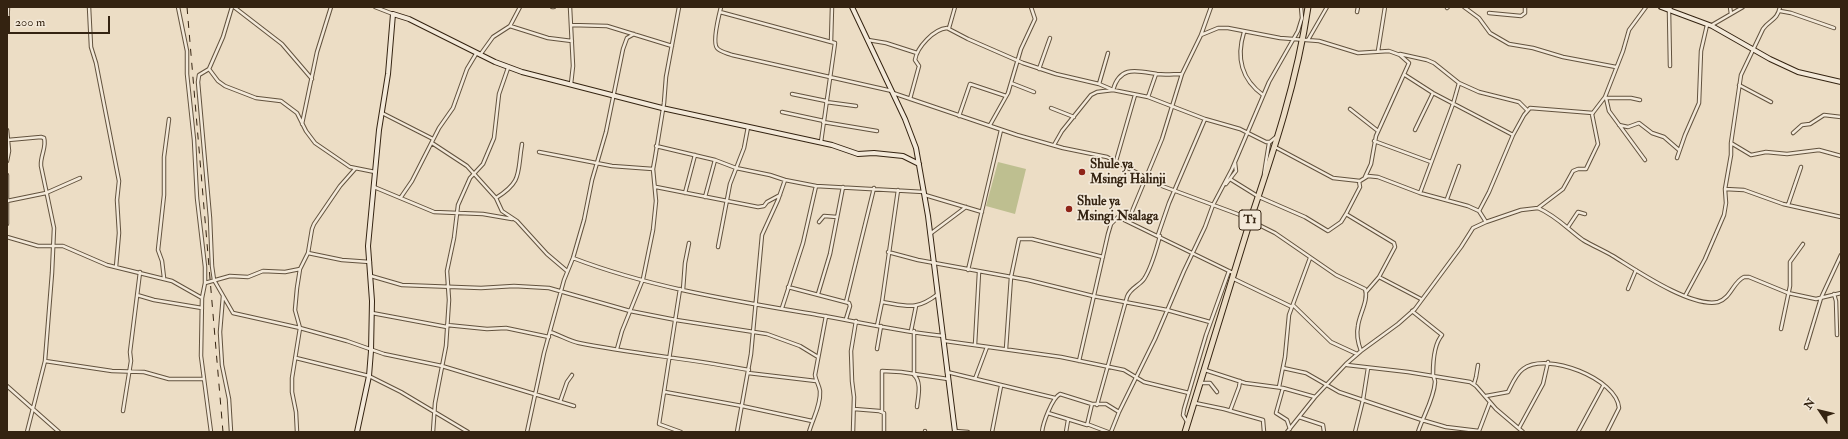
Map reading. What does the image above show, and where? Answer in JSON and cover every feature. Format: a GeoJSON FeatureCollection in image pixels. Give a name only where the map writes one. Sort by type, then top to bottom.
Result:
{"type":"FeatureCollection","features":[{"type":"Feature","properties":{"kind":"highway","name":"T1"},"geometry":{"type":"LineString","coordinates":[[1185,432],[1293,86],[1306,40],[1308,7]]}},
{"type":"Feature","properties":{"kind":"street"},"geometry":{"type":"LineString","coordinates":[[7,26],[8,7]]}},
{"type":"Feature","properties":{"kind":"street"},"geometry":{"type":"LineString","coordinates":[[88,7],[91,48],[98,71],[119,181],[117,200],[119,233],[116,267]]}},
{"type":"Feature","properties":{"kind":"street"},"geometry":{"type":"LineString","coordinates":[[178,7],[187,51],[187,74],[194,140],[197,198],[205,267],[205,283],[202,298],[201,356],[211,432]]}},
{"type":"Feature","properties":{"kind":"street"},"geometry":{"type":"LineString","coordinates":[[312,79],[282,44],[233,7],[223,38],[209,69],[199,75],[198,82],[214,280],[230,309],[234,313],[300,328],[347,341],[371,351],[442,366],[535,392],[574,406]]}},
{"type":"Feature","properties":{"kind":"street"},"geometry":{"type":"LineString","coordinates":[[302,124],[317,52],[331,7]]}},
{"type":"Feature","properties":{"kind":"street"},"geometry":{"type":"LineString","coordinates":[[375,7],[409,19],[478,55],[508,68],[662,108],[821,142],[858,154],[903,156],[919,164]]}},
{"type":"Feature","properties":{"kind":"street"},"geometry":{"type":"LineString","coordinates":[[401,197],[412,181],[444,118],[453,108],[462,83],[478,55],[493,37],[510,26],[520,7]]}},
{"type":"Feature","properties":{"kind":"street"},"geometry":{"type":"LineString","coordinates":[[570,7],[572,41],[571,85]]}},
{"type":"Feature","properties":{"kind":"street"},"geometry":{"type":"LineString","coordinates":[[617,349],[643,279],[653,230],[656,187],[654,169],[656,146],[679,7]]}},
{"type":"Feature","properties":{"kind":"street"},"geometry":{"type":"LineString","coordinates":[[721,7],[715,42],[717,48],[720,50],[732,55],[830,76],[892,92],[1001,130],[1054,146],[1095,154],[1116,161],[1146,178],[1250,220],[1278,234],[1336,275],[1363,287],[1366,292]]}},
{"type":"Feature","properties":{"kind":"street"},"geometry":{"type":"LineString","coordinates":[[831,42],[832,7]]}},
{"type":"Feature","properties":{"kind":"street"},"geometry":{"type":"LineString","coordinates":[[852,7],[913,140],[919,164],[930,234],[945,341],[947,372],[955,431],[968,432]]}},
{"type":"Feature","properties":{"kind":"street"},"geometry":{"type":"LineString","coordinates":[[949,28],[955,7]]}},
{"type":"Feature","properties":{"kind":"street"},"geometry":{"type":"LineString","coordinates":[[990,125],[1006,96],[1025,39],[1035,19],[1031,7]]}},
{"type":"Feature","properties":{"kind":"street"},"geometry":{"type":"LineString","coordinates":[[1128,222],[1173,107],[1182,74],[1201,35],[1211,7]]}},
{"type":"Feature","properties":{"kind":"street"},"geometry":{"type":"LineString","coordinates":[[1048,414],[1087,424],[1109,432],[1248,134],[1263,96],[1294,39],[1301,22],[1301,7]]}},
{"type":"Feature","properties":{"kind":"street"},"geometry":{"type":"LineString","coordinates":[[1306,40],[1327,7]]}},
{"type":"Feature","properties":{"kind":"street"},"geometry":{"type":"LineString","coordinates":[[1357,12],[1358,7]]}},
{"type":"Feature","properties":{"kind":"street"},"geometry":{"type":"LineString","coordinates":[[1378,51],[1384,7]]}},
{"type":"Feature","properties":{"kind":"street"},"geometry":{"type":"LineString","coordinates":[[1464,7],[1479,18],[1490,33],[1512,44],[1533,48],[1563,57],[1616,66]]}},
{"type":"Feature","properties":{"kind":"street"},"geometry":{"type":"LineString","coordinates":[[1489,13],[1521,16],[1525,13],[1525,7]]}},
{"type":"Feature","properties":{"kind":"street"},"geometry":{"type":"LineString","coordinates":[[1593,113],[1605,98],[1631,26],[1646,7]]}},
{"type":"Feature","properties":{"kind":"street"},"geometry":{"type":"LineString","coordinates":[[1661,7],[1670,9],[1712,26],[1752,49],[1798,72],[1841,82]]}},
{"type":"Feature","properties":{"kind":"street"},"geometry":{"type":"LineString","coordinates":[[1730,7],[1731,14]]}},
{"type":"Feature","properties":{"kind":"street"},"geometry":{"type":"LineString","coordinates":[[1712,26],[1743,7]]}},
{"type":"Feature","properties":{"kind":"street"},"geometry":{"type":"LineString","coordinates":[[1670,9],[1670,66]]}},
{"type":"Feature","properties":{"kind":"street"},"geometry":{"type":"LineString","coordinates":[[1684,296],[1705,259],[1722,221],[1726,204],[1725,189],[1732,155],[1731,143],[1741,75],[1764,26],[1774,20],[1780,9],[1834,28]]}},
{"type":"Feature","properties":{"kind":"street"},"geometry":{"type":"LineString","coordinates":[[720,12],[835,44],[821,142]]}},
{"type":"Feature","properties":{"kind":"street"},"geometry":{"type":"LineString","coordinates":[[357,432],[369,376],[372,313],[371,276],[368,246],[381,113],[388,74],[393,14]]}},
{"type":"Feature","properties":{"kind":"street"},"geometry":{"type":"LineString","coordinates":[[571,24],[607,26],[672,46]]}},
{"type":"Feature","properties":{"kind":"street"},"geometry":{"type":"LineString","coordinates":[[1677,158],[1699,103],[1700,60],[1707,25]]}},
{"type":"Feature","properties":{"kind":"street"},"geometry":{"type":"LineString","coordinates":[[510,26],[548,38],[572,41]]}},
{"type":"Feature","properties":{"kind":"street"},"geometry":{"type":"LineString","coordinates":[[910,99],[920,66],[915,60],[917,53],[938,31],[944,28],[949,28],[968,39],[1039,69],[1099,84],[1113,90],[1148,98],[1205,119],[1240,129],[1269,143]]}},
{"type":"Feature","properties":{"kind":"street"},"geometry":{"type":"LineString","coordinates":[[1201,35],[1218,28],[1294,39],[1319,41],[1358,53],[1389,51],[1414,56],[1434,63],[1459,83],[1480,92],[1519,102],[1527,110]]}},
{"type":"Feature","properties":{"kind":"street"},"geometry":{"type":"LineString","coordinates":[[1244,32],[1241,42],[1241,65],[1250,85],[1263,96]]}},
{"type":"Feature","properties":{"kind":"street"},"geometry":{"type":"LineString","coordinates":[[527,432],[550,332],[567,271],[573,258],[581,232],[625,42],[629,36],[634,34]]}},
{"type":"Feature","properties":{"kind":"street"},"geometry":{"type":"LineString","coordinates":[[1039,69],[1050,38]]}},
{"type":"Feature","properties":{"kind":"street"},"geometry":{"type":"LineString","coordinates":[[868,40],[886,43],[917,53]]}},
{"type":"Feature","properties":{"kind":"street"},"geometry":{"type":"LineString","coordinates":[[1099,84],[1108,53]]}},
{"type":"Feature","properties":{"kind":"street"},"geometry":{"type":"LineString","coordinates":[[1365,178],[1371,164],[1374,141],[1397,87],[1405,75],[1409,64],[1398,54]]}},
{"type":"Feature","properties":{"kind":"street"},"geometry":{"type":"LineString","coordinates":[[433,432],[434,413],[446,346],[449,288],[447,271],[454,238],[458,205],[473,173],[483,164],[494,138],[499,94],[508,68]]}},
{"type":"Feature","properties":{"kind":"street"},"geometry":{"type":"LineString","coordinates":[[209,69],[218,81],[225,86],[256,98],[281,101],[297,113],[315,144],[342,163],[355,169],[375,173]]}},
{"type":"Feature","properties":{"kind":"street"},"geometry":{"type":"LineString","coordinates":[[1113,90],[1119,77],[1128,72],[1182,74]]}},
{"type":"Feature","properties":{"kind":"street"},"geometry":{"type":"LineString","coordinates":[[1148,98],[1156,74]]}},
{"type":"Feature","properties":{"kind":"street"},"geometry":{"type":"LineString","coordinates":[[1405,75],[1433,93],[1513,135]]}},
{"type":"Feature","properties":{"kind":"street"},"geometry":{"type":"LineString","coordinates":[[1011,83],[1034,92]]}},
{"type":"Feature","properties":{"kind":"street"},"geometry":{"type":"LineString","coordinates":[[1420,193],[1453,104],[1459,83]]}},
{"type":"Feature","properties":{"kind":"street"},"geometry":{"type":"LineString","coordinates":[[959,116],[970,84],[1006,96]]}},
{"type":"Feature","properties":{"kind":"street"},"geometry":{"type":"LineString","coordinates":[[1739,85],[1771,102]]}},
{"type":"Feature","properties":{"kind":"street"},"geometry":{"type":"LineString","coordinates":[[1054,146],[1062,131],[1093,93],[1113,90]]}},
{"type":"Feature","properties":{"kind":"street"},"geometry":{"type":"LineString","coordinates":[[1415,130],[1433,93]]}},
{"type":"Feature","properties":{"kind":"street"},"geometry":{"type":"LineString","coordinates":[[792,94],[856,106]]}},
{"type":"Feature","properties":{"kind":"street"},"geometry":{"type":"LineString","coordinates":[[1116,161],[1135,94]]}},
{"type":"Feature","properties":{"kind":"street"},"geometry":{"type":"LineString","coordinates":[[1605,98],[1631,98],[1640,100]]}},
{"type":"Feature","properties":{"kind":"street"},"geometry":{"type":"LineString","coordinates":[[1605,98],[1609,111],[1645,160]]}},
{"type":"Feature","properties":{"kind":"street"},"geometry":{"type":"LineString","coordinates":[[1051,108],[1074,117]]}},
{"type":"Feature","properties":{"kind":"street"},"geometry":{"type":"LineString","coordinates":[[1479,212],[1513,135],[1527,110],[1533,108],[1593,113]]}},
{"type":"Feature","properties":{"kind":"street"},"geometry":{"type":"LineString","coordinates":[[1350,109],[1378,131]]}},
{"type":"Feature","properties":{"kind":"street"},"geometry":{"type":"LineString","coordinates":[[782,112],[877,131]]}},
{"type":"Feature","properties":{"kind":"street"},"geometry":{"type":"LineString","coordinates":[[381,113],[433,139]]}},
{"type":"Feature","properties":{"kind":"street"},"geometry":{"type":"LineString","coordinates":[[1287,432],[1315,397],[1346,364],[1361,351],[1394,328],[1412,311],[1462,247],[1473,228],[1521,210],[1538,208],[1563,189],[1573,171],[1576,169],[1586,169],[1598,144],[1593,113]]}},
{"type":"Feature","properties":{"kind":"street"},"geometry":{"type":"LineString","coordinates":[[1793,133],[1802,125],[1810,124],[1824,115],[1841,117]]}},
{"type":"Feature","properties":{"kind":"street"},"geometry":{"type":"LineString","coordinates":[[164,278],[162,261],[158,250],[164,195],[164,157],[169,119]]}},
{"type":"Feature","properties":{"kind":"street"},"geometry":{"type":"LineString","coordinates":[[1097,405],[1128,292],[1140,283],[1148,272],[1175,191],[1205,119]]}},
{"type":"Feature","properties":{"kind":"street"},"geometry":{"type":"LineString","coordinates":[[1619,124],[1628,127],[1639,123],[1652,133],[1664,137],[1680,151]]}},
{"type":"Feature","properties":{"kind":"street"},"geometry":{"type":"LineString","coordinates":[[718,247],[726,202],[736,168],[746,142],[748,126]]}},
{"type":"Feature","properties":{"kind":"street"},"geometry":{"type":"LineString","coordinates":[[7,130],[9,151],[7,161]]}},
{"type":"Feature","properties":{"kind":"street"},"geometry":{"type":"LineString","coordinates":[[968,270],[992,176],[996,148],[1001,130]]}},
{"type":"Feature","properties":{"kind":"street"},"geometry":{"type":"LineString","coordinates":[[1263,186],[1269,143],[1279,134]]}},
{"type":"Feature","properties":{"kind":"street"},"geometry":{"type":"LineString","coordinates":[[8,140],[37,137],[44,138],[46,142],[40,158],[54,228],[45,361],[27,432]]}},
{"type":"Feature","properties":{"kind":"street"},"geometry":{"type":"LineString","coordinates":[[1374,141],[1431,162]]}},
{"type":"Feature","properties":{"kind":"street"},"geometry":{"type":"LineString","coordinates":[[432,143],[467,166],[496,198],[502,211],[514,219],[547,254],[567,271]]}},
{"type":"Feature","properties":{"kind":"street"},"geometry":{"type":"LineString","coordinates":[[1731,143],[1751,155],[1766,152],[1787,154],[1819,150],[1841,156]]}},
{"type":"Feature","properties":{"kind":"street"},"geometry":{"type":"LineString","coordinates":[[496,198],[509,190],[519,173],[522,144]]}},
{"type":"Feature","properties":{"kind":"street"},"geometry":{"type":"LineString","coordinates":[[656,146],[715,160],[736,168],[785,180],[816,186],[874,188],[924,193],[982,212]]}},
{"type":"Feature","properties":{"kind":"street"},"geometry":{"type":"LineString","coordinates":[[1275,147],[1333,178],[1359,181],[1371,176],[1378,177],[1420,193],[1448,200],[1479,212],[1486,222]]}},
{"type":"Feature","properties":{"kind":"street"},"geometry":{"type":"LineString","coordinates":[[539,152],[597,164],[654,169]]}},
{"type":"Feature","properties":{"kind":"street"},"geometry":{"type":"LineString","coordinates":[[685,194],[695,155]]}},
{"type":"Feature","properties":{"kind":"street"},"geometry":{"type":"LineString","coordinates":[[705,197],[715,160]]}},
{"type":"Feature","properties":{"kind":"street"},"geometry":{"type":"LineString","coordinates":[[1223,188],[1236,171],[1235,162]]}},
{"type":"Feature","properties":{"kind":"street"},"geometry":{"type":"LineString","coordinates":[[1448,200],[1459,166]]}},
{"type":"Feature","properties":{"kind":"street"},"geometry":{"type":"LineString","coordinates":[[1788,205],[1801,167]]}},
{"type":"Feature","properties":{"kind":"street"},"geometry":{"type":"LineString","coordinates":[[297,432],[296,412],[292,392],[292,378],[300,328],[295,310],[300,269],[308,253],[314,224],[340,186],[355,169]]}},
{"type":"Feature","properties":{"kind":"street"},"geometry":{"type":"LineString","coordinates":[[7,175],[7,224]]}},
{"type":"Feature","properties":{"kind":"street"},"geometry":{"type":"LineString","coordinates":[[8,201],[46,193],[80,178]]}},
{"type":"Feature","properties":{"kind":"street"},"geometry":{"type":"LineString","coordinates":[[737,432],[748,371],[762,236],[785,180]]}},
{"type":"Feature","properties":{"kind":"street"},"geometry":{"type":"LineString","coordinates":[[1230,180],[1259,198],[1305,217],[1328,231],[1341,222],[1346,214],[1359,188],[1359,181]]}},
{"type":"Feature","properties":{"kind":"street"},"geometry":{"type":"LineString","coordinates":[[782,308],[803,243],[816,186]]}},
{"type":"Feature","properties":{"kind":"street"},"geometry":{"type":"LineString","coordinates":[[374,187],[434,212],[483,214],[514,219]]}},
{"type":"Feature","properties":{"kind":"street"},"geometry":{"type":"LineString","coordinates":[[656,187],[726,202],[762,207],[780,194]]}},
{"type":"Feature","properties":{"kind":"street"},"geometry":{"type":"LineString","coordinates":[[818,294],[830,254],[843,187]]}},
{"type":"Feature","properties":{"kind":"street"},"geometry":{"type":"LineString","coordinates":[[846,302],[874,188]]}},
{"type":"Feature","properties":{"kind":"street"},"geometry":{"type":"LineString","coordinates":[[1725,189],[1744,190],[1788,205],[1841,217]]}},
{"type":"Feature","properties":{"kind":"street"},"geometry":{"type":"LineString","coordinates":[[877,326],[882,302],[898,190]]}},
{"type":"Feature","properties":{"kind":"street"},"geometry":{"type":"LineString","coordinates":[[930,234],[966,206]]}},
{"type":"Feature","properties":{"kind":"street"},"geometry":{"type":"LineString","coordinates":[[1538,208],[1568,227],[1584,240],[1636,270],[1684,296],[1705,302],[1720,301],[1727,296],[1741,278],[1746,276],[1788,293],[1816,299],[1841,292]]}},
{"type":"Feature","properties":{"kind":"street"},"geometry":{"type":"LineString","coordinates":[[1568,227],[1578,212],[1585,214]]}},
{"type":"Feature","properties":{"kind":"street"},"geometry":{"type":"LineString","coordinates":[[1346,214],[1394,243],[1394,250],[1379,277],[1366,292],[1357,333],[1361,351]]}},
{"type":"Feature","properties":{"kind":"street"},"geometry":{"type":"LineString","coordinates":[[819,222],[826,215],[837,217]]}},
{"type":"Feature","properties":{"kind":"street"},"geometry":{"type":"LineString","coordinates":[[1079,361],[1111,224],[1118,217],[1229,271],[1234,276],[1292,306],[1332,342],[1357,354]]}},
{"type":"Feature","properties":{"kind":"street"},"geometry":{"type":"LineString","coordinates":[[7,237],[38,246],[63,246],[116,267],[164,278],[202,298]]}},
{"type":"Feature","properties":{"kind":"street"},"geometry":{"type":"LineString","coordinates":[[1006,350],[1012,277],[1018,240],[1021,238],[1103,257]]}},
{"type":"Feature","properties":{"kind":"street"},"geometry":{"type":"LineString","coordinates":[[681,432],[659,424],[689,243]]}},
{"type":"Feature","properties":{"kind":"street"},"geometry":{"type":"LineString","coordinates":[[1781,329],[1788,293],[1790,262],[1804,244]]}},
{"type":"Feature","properties":{"kind":"street"},"geometry":{"type":"LineString","coordinates":[[888,252],[934,263],[1012,277],[1093,296],[1167,310],[1210,322]]}},
{"type":"Feature","properties":{"kind":"street"},"geometry":{"type":"LineString","coordinates":[[308,253],[342,260],[370,262]]}},
{"type":"Feature","properties":{"kind":"street"},"geometry":{"type":"LineString","coordinates":[[1806,348],[1821,298],[1829,277],[1841,255]]}},
{"type":"Feature","properties":{"kind":"street"},"geometry":{"type":"LineString","coordinates":[[573,258],[595,267],[681,289],[877,326],[944,336]]}},
{"type":"Feature","properties":{"kind":"street"},"geometry":{"type":"LineString","coordinates":[[1290,429],[1289,422],[1276,413],[1281,387],[1288,322],[1292,306],[1310,258]]}},
{"type":"Feature","properties":{"kind":"street"},"geometry":{"type":"LineString","coordinates":[[205,283],[230,276],[248,277],[263,271],[278,272],[300,269]]}},
{"type":"Feature","properties":{"kind":"street"},"geometry":{"type":"LineString","coordinates":[[1628,289],[1636,270]]}},
{"type":"Feature","properties":{"kind":"street"},"geometry":{"type":"LineString","coordinates":[[1188,423],[1183,415],[1210,322],[1229,271]]}},
{"type":"Feature","properties":{"kind":"street"},"geometry":{"type":"LineString","coordinates":[[123,411],[140,272]]}},
{"type":"Feature","properties":{"kind":"street"},"geometry":{"type":"LineString","coordinates":[[975,345],[979,272]]}},
{"type":"Feature","properties":{"kind":"street"},"geometry":{"type":"LineString","coordinates":[[371,276],[402,285],[449,288],[514,286],[539,287],[630,311],[676,320],[753,331],[794,344],[818,357]]}},
{"type":"Feature","properties":{"kind":"street"},"geometry":{"type":"LineString","coordinates":[[1379,277],[1421,299]]}},
{"type":"Feature","properties":{"kind":"street"},"geometry":{"type":"LineString","coordinates":[[788,287],[849,303],[850,306],[846,319]]}},
{"type":"Feature","properties":{"kind":"street"},"geometry":{"type":"LineString","coordinates":[[223,294],[220,332],[222,365],[231,411],[231,432]]}},
{"type":"Feature","properties":{"kind":"street"},"geometry":{"type":"LineString","coordinates":[[882,302],[916,306],[925,303],[938,294]]}},
{"type":"Feature","properties":{"kind":"street"},"geometry":{"type":"LineString","coordinates":[[1834,294],[1836,301],[1837,335]]}},
{"type":"Feature","properties":{"kind":"street"},"geometry":{"type":"LineString","coordinates":[[138,295],[154,300],[202,308]]}},
{"type":"Feature","properties":{"kind":"street"},"geometry":{"type":"LineString","coordinates":[[916,306],[912,331],[914,375],[918,379],[919,386],[917,407]]}},
{"type":"Feature","properties":{"kind":"street"},"geometry":{"type":"LineString","coordinates":[[1412,311],[1442,335],[1437,344],[1433,376],[1435,380],[1433,391],[1418,432]]}},
{"type":"Feature","properties":{"kind":"street"},"geometry":{"type":"LineString","coordinates":[[372,313],[447,326],[488,330],[506,328],[549,337]]}},
{"type":"Feature","properties":{"kind":"street"},"geometry":{"type":"LineString","coordinates":[[810,432],[812,421],[818,408],[819,395],[816,381],[818,357],[826,316]]}},
{"type":"Feature","properties":{"kind":"street"},"geometry":{"type":"LineString","coordinates":[[853,432],[854,397],[851,352],[856,321]]}},
{"type":"Feature","properties":{"kind":"street"},"geometry":{"type":"LineString","coordinates":[[877,349],[881,326]]}},
{"type":"Feature","properties":{"kind":"street"},"geometry":{"type":"LineString","coordinates":[[550,332],[578,343],[816,381]]}},
{"type":"Feature","properties":{"kind":"street"},"geometry":{"type":"LineString","coordinates":[[945,341],[1061,357],[1124,370],[1144,382],[1189,393]]}},
{"type":"Feature","properties":{"kind":"street"},"geometry":{"type":"LineString","coordinates":[[975,379],[986,347]]}},
{"type":"Feature","properties":{"kind":"street"},"geometry":{"type":"LineString","coordinates":[[296,358],[369,376],[401,392],[468,432]]}},
{"type":"Feature","properties":{"kind":"street"},"geometry":{"type":"LineString","coordinates":[[45,361],[112,371],[144,372],[169,379],[203,379]]}},
{"type":"Feature","properties":{"kind":"street"},"geometry":{"type":"LineString","coordinates":[[1519,428],[1543,384],[1548,362]]}},
{"type":"Feature","properties":{"kind":"street"},"geometry":{"type":"LineString","coordinates":[[1486,396],[1507,393],[1524,368],[1548,362],[1557,363],[1578,370],[1592,377],[1614,397],[1619,407],[1607,432]]}},
{"type":"Feature","properties":{"kind":"street"},"geometry":{"type":"LineString","coordinates":[[1346,364],[1457,379],[1474,384],[1490,402],[1522,432]]}},
{"type":"Feature","properties":{"kind":"street"},"geometry":{"type":"LineString","coordinates":[[1474,384],[1478,364]]}},
{"type":"Feature","properties":{"kind":"street"},"geometry":{"type":"LineString","coordinates":[[1283,368],[1306,373],[1339,392],[1446,427],[1479,431],[1490,402]]}},
{"type":"Feature","properties":{"kind":"street"},"geometry":{"type":"LineString","coordinates":[[1355,432],[1363,400],[1368,368]]}},
{"type":"Feature","properties":{"kind":"street"},"geometry":{"type":"LineString","coordinates":[[1205,370],[1250,384],[1281,387],[1315,397]]}},
{"type":"Feature","properties":{"kind":"street"},"geometry":{"type":"LineString","coordinates":[[884,432],[885,415],[882,412],[882,371],[948,379]]}},
{"type":"Feature","properties":{"kind":"street"},"geometry":{"type":"LineString","coordinates":[[947,372],[1055,398]]}},
{"type":"Feature","properties":{"kind":"street"},"geometry":{"type":"LineString","coordinates":[[560,402],[567,382],[572,375]]}},
{"type":"Feature","properties":{"kind":"street"},"geometry":{"type":"LineString","coordinates":[[1230,411],[1240,381]]}},
{"type":"Feature","properties":{"kind":"street"},"geometry":{"type":"LineString","coordinates":[[1200,383],[1210,383],[1217,392]]}},
{"type":"Feature","properties":{"kind":"street"},"geometry":{"type":"LineString","coordinates":[[7,386],[59,432]]}},
{"type":"Feature","properties":{"kind":"street"},"geometry":{"type":"LineString","coordinates":[[992,432],[1001,386]]}},
{"type":"Feature","properties":{"kind":"street"},"geometry":{"type":"LineString","coordinates":[[1578,432],[1603,386]]}},
{"type":"Feature","properties":{"kind":"street"},"geometry":{"type":"LineString","coordinates":[[665,392],[812,421]]}},
{"type":"Feature","properties":{"kind":"street"},"geometry":{"type":"LineString","coordinates":[[1042,432],[1044,423],[1055,398],[1060,394],[1092,404],[1106,404],[1119,412]]}},
{"type":"Feature","properties":{"kind":"street"},"geometry":{"type":"LineString","coordinates":[[1194,403],[1263,420],[1264,432]]}},
{"type":"Feature","properties":{"kind":"street"},"geometry":{"type":"LineString","coordinates":[[1087,424],[1092,404]]}},
{"type":"Feature","properties":{"kind":"street"},"geometry":{"type":"LineString","coordinates":[[854,409],[882,412]]}},
{"type":"Feature","properties":{"kind":"street"},"geometry":{"type":"LineString","coordinates":[[1299,417],[1322,425],[1324,432]]}},
{"type":"Feature","properties":{"kind":"street"},"geometry":{"type":"LineString","coordinates":[[1066,432],[1068,420]]}},
{"type":"Feature","properties":{"kind":"green space"},"geometry":{"type":"Polygon","coordinates":[[[998,162],[1026,169],[1015,214],[986,206],[998,162]]]}},
{"type":"Feature","properties":{"kind":"railway"},"geometry":{"type":"LineString","coordinates":[[187,7],[223,432]]}},
{"type":"Feature","properties":{"kind":"place","name":"Shule ya Msingi Halinji"},"geometry":{"type":"Point","coordinates":[1082,172]}},
{"type":"Feature","properties":{"kind":"place","name":"Shule ya Msingi Nsalaga"},"geometry":{"type":"Point","coordinates":[1069,209]}}]}
